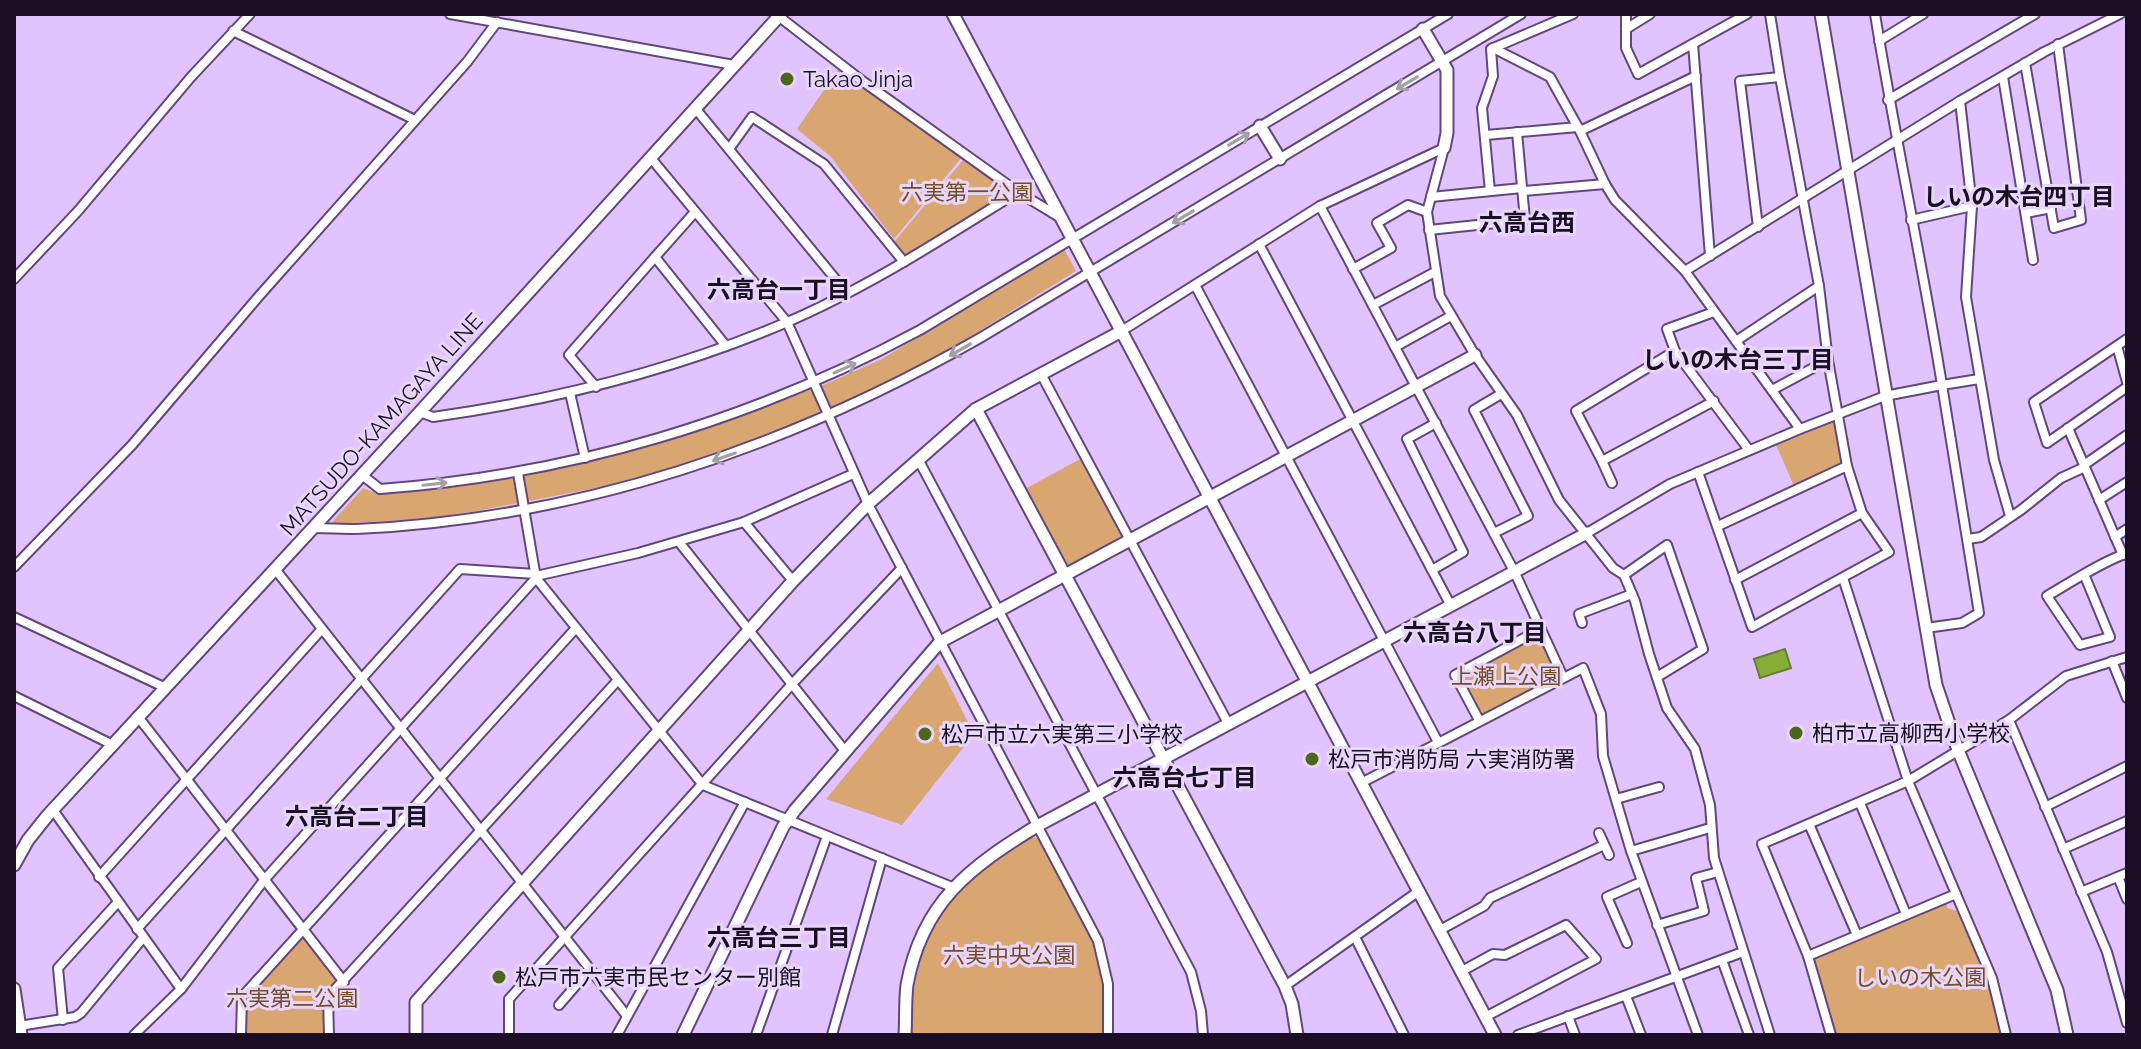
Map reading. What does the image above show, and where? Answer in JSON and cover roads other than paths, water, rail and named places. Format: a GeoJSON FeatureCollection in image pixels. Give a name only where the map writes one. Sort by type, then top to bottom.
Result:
{"type":"FeatureCollection","features":[{"type":"Feature","properties":{"kind":"street"},"geometry":{"type":"LineString","coordinates":[[14,279],[78,211],[182,87],[250,14]]}},
{"type":"Feature","properties":{"kind":"street"},"geometry":{"type":"LineString","coordinates":[[450,14],[734,65]]}},
{"type":"Feature","properties":{"kind":"street"},"geometry":{"type":"LineString","coordinates":[[953,14],[1495,1035]]}},
{"type":"Feature","properties":{"kind":"street"},"geometry":{"type":"LineString","coordinates":[[362,475],[380,489],[518,473],[703,425],[812,383],[920,330],[1448,14]]}},
{"type":"Feature","properties":{"kind":"street"},"geometry":{"type":"LineString","coordinates":[[313,528],[405,525],[525,509],[590,495],[692,468],[828,417],[928,368],[1521,14]]}},
{"type":"Feature","properties":{"kind":"street"},"geometry":{"type":"LineString","coordinates":[[1492,48],[1576,14]]}},
{"type":"Feature","properties":{"kind":"street"},"geometry":{"type":"LineString","coordinates":[[1626,14],[1626,48],[1638,74],[1747,14]]}},
{"type":"Feature","properties":{"kind":"street"},"geometry":{"type":"LineString","coordinates":[[1626,29],[1650,14]]}},
{"type":"Feature","properties":{"kind":"street"},"geometry":{"type":"LineString","coordinates":[[1698,472],[1752,627],[1889,552],[1862,513],[1847,466],[1828,360],[1819,286],[1770,14]]}},
{"type":"Feature","properties":{"kind":"street"},"geometry":{"type":"LineString","coordinates":[[1821,14],[1936,685],[1958,750],[2057,990],[2067,1035]]}},
{"type":"Feature","properties":{"kind":"street"},"geometry":{"type":"LineString","coordinates":[[1875,14],[1888,100],[1928,298],[1979,613],[1962,623],[1926,628]]}},
{"type":"Feature","properties":{"kind":"street"},"geometry":{"type":"LineString","coordinates":[[1879,41],[1923,14]]}},
{"type":"Feature","properties":{"kind":"street"},"geometry":{"type":"LineString","coordinates":[[1888,100],[2035,14]]}},
{"type":"Feature","properties":{"kind":"street"},"geometry":{"type":"LineString","coordinates":[[1685,271],[1960,101],[2058,44],[2120,14]]}},
{"type":"Feature","properties":{"kind":"street"},"geometry":{"type":"LineString","coordinates":[[779,15],[861,80],[1018,192],[1061,218]]}},
{"type":"Feature","properties":{"kind":"street","name":"MATSUDO-KAMAGAYA LINE"},"geometry":{"type":"LineString","coordinates":[[14,865],[28,840],[53,810],[420,412],[779,15]]}},
{"type":"Feature","properties":{"kind":"street"},"geometry":{"type":"LineString","coordinates":[[14,567],[132,445],[467,62],[497,22]]}},
{"type":"Feature","properties":{"kind":"street"},"geometry":{"type":"LineString","coordinates":[[1423,29],[1447,70],[1447,133],[1427,212],[1440,296],[1475,355],[1517,415],[1559,500],[1613,568],[1624,575],[1667,708],[1695,749],[1710,805],[1710,828],[1718,872],[1770,1035]]}},
{"type":"Feature","properties":{"kind":"street"},"geometry":{"type":"LineString","coordinates":[[233,31],[415,120]]}},
{"type":"Feature","properties":{"kind":"street"},"geometry":{"type":"LineString","coordinates":[[1485,36],[1492,48],[1493,76],[1482,108],[1490,191]]}},
{"type":"Feature","properties":{"kind":"street"},"geometry":{"type":"LineString","coordinates":[[1693,44],[1710,256]]}},
{"type":"Feature","properties":{"kind":"street"},"geometry":{"type":"LineString","coordinates":[[2025,63],[2054,228],[2081,220],[2058,44]]}},
{"type":"Feature","properties":{"kind":"street"},"geometry":{"type":"LineString","coordinates":[[1492,48],[1550,77],[1605,184],[1621,207],[1685,271],[1800,429]]}},
{"type":"Feature","properties":{"kind":"street"},"geometry":{"type":"LineString","coordinates":[[1486,135],[1579,129],[1696,76]]}},
{"type":"Feature","properties":{"kind":"street"},"geometry":{"type":"LineString","coordinates":[[1758,227],[1740,81],[1780,77]]}},
{"type":"Feature","properties":{"kind":"street"},"geometry":{"type":"LineString","coordinates":[[2003,77],[2033,260]]}},
{"type":"Feature","properties":{"kind":"street"},"geometry":{"type":"LineString","coordinates":[[1960,101],[1972,206],[1966,297],[1994,460],[2010,516]]}},
{"type":"Feature","properties":{"kind":"street"},"geometry":{"type":"LineString","coordinates":[[695,108],[846,292]]}},
{"type":"Feature","properties":{"kind":"street"},"geometry":{"type":"LineString","coordinates":[[729,149],[752,117],[824,164],[904,262]]}},
{"type":"Feature","properties":{"kind":"street"},"geometry":{"type":"LineString","coordinates":[[1260,126],[1280,159]]}},
{"type":"Feature","properties":{"kind":"street"},"geometry":{"type":"LineString","coordinates":[[1429,230],[1525,220],[1517,132]]}},
{"type":"Feature","properties":{"kind":"street"},"geometry":{"type":"LineString","coordinates":[[416,1035],[416,1002],[793,581],[868,504],[918,459],[976,409],[1120,332],[1320,206],[1444,148]]}},
{"type":"Feature","properties":{"kind":"street"},"geometry":{"type":"LineString","coordinates":[[650,157],[787,322],[868,504],[1098,941],[1108,984],[1108,1035]]}},
{"type":"Feature","properties":{"kind":"street"},"geometry":{"type":"LineString","coordinates":[[1431,197],[1605,184]]}},
{"type":"Feature","properties":{"kind":"street"},"geometry":{"type":"LineString","coordinates":[[420,412],[433,417],[570,393],[726,346],[787,322],[904,262],[1018,192]]}},
{"type":"Feature","properties":{"kind":"street"},"geometry":{"type":"LineString","coordinates":[[1353,269],[1391,248],[1377,223],[1408,205],[1427,212]]}},
{"type":"Feature","properties":{"kind":"street"},"geometry":{"type":"LineString","coordinates":[[1320,206],[1515,573],[1563,677]]}},
{"type":"Feature","properties":{"kind":"street"},"geometry":{"type":"LineString","coordinates":[[1911,220],[1972,206]]}},
{"type":"Feature","properties":{"kind":"street"},"geometry":{"type":"LineString","coordinates":[[2026,213],[2051,208]]}},
{"type":"Feature","properties":{"kind":"street"},"geometry":{"type":"LineString","coordinates":[[596,387],[569,355],[695,212]]}},
{"type":"Feature","properties":{"kind":"street"},"geometry":{"type":"LineString","coordinates":[[1259,244],[1451,606]]}},
{"type":"Feature","properties":{"kind":"street"},"geometry":{"type":"LineString","coordinates":[[655,257],[726,346]]}},
{"type":"Feature","properties":{"kind":"street"},"geometry":{"type":"LineString","coordinates":[[1373,305],[1435,272]]}},
{"type":"Feature","properties":{"kind":"street"},"geometry":{"type":"LineString","coordinates":[[1195,285],[1438,742]]}},
{"type":"Feature","properties":{"kind":"street"},"geometry":{"type":"LineString","coordinates":[[1736,341],[1819,286]]}},
{"type":"Feature","properties":{"kind":"street"},"geometry":{"type":"LineString","coordinates":[[1714,312],[1667,329],[1675,351],[1749,450]]}},
{"type":"Feature","properties":{"kind":"street"},"geometry":{"type":"LineString","coordinates":[[1395,347],[1451,316]]}},
{"type":"Feature","properties":{"kind":"street"},"geometry":{"type":"LineString","coordinates":[[2117,346],[2127,384],[2047,443],[2034,402],[2127,339]]}},
{"type":"Feature","properties":{"kind":"street"},"geometry":{"type":"LineString","coordinates":[[1612,483],[1576,411],[1675,351]]}},
{"type":"Feature","properties":{"kind":"street"},"geometry":{"type":"LineString","coordinates":[[683,1035],[788,820],[940,642],[1475,355]]}},
{"type":"Feature","properties":{"kind":"street"},"geometry":{"type":"LineString","coordinates":[[1772,390],[1828,360]]}},
{"type":"Feature","properties":{"kind":"street"},"geometry":{"type":"LineString","coordinates":[[1041,374],[1229,725]]}},
{"type":"Feature","properties":{"kind":"street"},"geometry":{"type":"LineString","coordinates":[[905,1035],[907,986],[927,925],[952,887],[988,856],[1037,826],[1515,573],[1670,484],[1885,396],[1979,379]]}},
{"type":"Feature","properties":{"kind":"street"},"geometry":{"type":"LineString","coordinates":[[570,393],[585,458]]}},
{"type":"Feature","properties":{"kind":"street"},"geometry":{"type":"LineString","coordinates":[[1494,533],[1528,516],[1474,410],[1501,394]]}},
{"type":"Feature","properties":{"kind":"street"},"geometry":{"type":"LineString","coordinates":[[1602,461],[1714,401]]}},
{"type":"Feature","properties":{"kind":"street"},"geometry":{"type":"LineString","coordinates":[[976,409],[1285,986],[1292,1004],[1297,1035]]}},
{"type":"Feature","properties":{"kind":"street"},"geometry":{"type":"LineString","coordinates":[[1432,570],[1463,552],[1407,439],[1436,423]]}},
{"type":"Feature","properties":{"kind":"street"},"geometry":{"type":"LineString","coordinates":[[2068,428],[2125,554],[2084,574],[2047,596],[2080,645],[2110,637],[2084,574]]}},
{"type":"Feature","properties":{"kind":"street"},"geometry":{"type":"LineString","coordinates":[[1968,539],[1981,537],[2061,478],[2084,466],[2127,435]]}},
{"type":"Feature","properties":{"kind":"street"},"geometry":{"type":"LineString","coordinates":[[918,459],[1191,972],[1203,1035]]}},
{"type":"Feature","properties":{"kind":"street"},"geometry":{"type":"LineString","coordinates":[[1718,526],[1847,466]]}},
{"type":"Feature","properties":{"kind":"street"},"geometry":{"type":"LineString","coordinates":[[518,473],[536,576],[703,785],[952,887]]}},
{"type":"Feature","properties":{"kind":"street"},"geometry":{"type":"LineString","coordinates":[[137,929],[460,569],[536,576],[679,542],[744,522],[853,474]]}},
{"type":"Feature","properties":{"kind":"street"},"geometry":{"type":"LineString","coordinates":[[2099,500],[2127,482]]}},
{"type":"Feature","properties":{"kind":"street"},"geometry":{"type":"LineString","coordinates":[[1735,580],[1862,513]]}},
{"type":"Feature","properties":{"kind":"street"},"geometry":{"type":"LineString","coordinates":[[744,522],[793,581]]}},
{"type":"Feature","properties":{"kind":"street"},"geometry":{"type":"LineString","coordinates":[[2115,537],[2127,529]]}},
{"type":"Feature","properties":{"kind":"street"},"geometry":{"type":"LineString","coordinates":[[679,542],[845,751]]}},
{"type":"Feature","properties":{"kind":"street"},"geometry":{"type":"LineString","coordinates":[[1624,575],[1667,545],[1703,649],[1657,677]]}},
{"type":"Feature","properties":{"kind":"street"},"geometry":{"type":"LineString","coordinates":[[509,1035],[509,999],[792,684],[902,568]]}},
{"type":"Feature","properties":{"kind":"street"},"geometry":{"type":"LineString","coordinates":[[275,569],[627,1016]]}},
{"type":"Feature","properties":{"kind":"street"},"geometry":{"type":"LineString","coordinates":[[134,1035],[181,989],[265,879],[536,576]]}},
{"type":"Feature","properties":{"kind":"street"},"geometry":{"type":"LineString","coordinates":[[1843,578],[1908,781],[1992,978],[2006,1035]]}},
{"type":"Feature","properties":{"kind":"street"},"geometry":{"type":"LineString","coordinates":[[1582,623],[1579,614],[1632,594]]}},
{"type":"Feature","properties":{"kind":"street"},"geometry":{"type":"LineString","coordinates":[[14,617],[166,688]]}},
{"type":"Feature","properties":{"kind":"street"},"geometry":{"type":"LineString","coordinates":[[241,1035],[242,997],[576,628]]}},
{"type":"Feature","properties":{"kind":"street"},"geometry":{"type":"LineString","coordinates":[[99,877],[322,629]]}},
{"type":"Feature","properties":{"kind":"street"},"geometry":{"type":"LineString","coordinates":[[1479,720],[1455,675],[1541,629]]}},
{"type":"Feature","properties":{"kind":"street"},"geometry":{"type":"LineString","coordinates":[[1831,1035],[1808,956],[1762,848],[1766,842],[1908,781],[2009,720],[2066,676],[2127,657]]}},
{"type":"Feature","properties":{"kind":"street"},"geometry":{"type":"LineString","coordinates":[[2112,661],[2127,698]]}},
{"type":"Feature","properties":{"kind":"street"},"geometry":{"type":"LineString","coordinates":[[1361,783],[1583,668],[1601,714],[1603,756],[1631,851],[1698,1035]]}},
{"type":"Feature","properties":{"kind":"street"},"geometry":{"type":"LineString","coordinates":[[329,1035],[328,997],[618,680]]}},
{"type":"Feature","properties":{"kind":"street"},"geometry":{"type":"LineString","coordinates":[[14,696],[113,745]]}},
{"type":"Feature","properties":{"kind":"street"},"geometry":{"type":"LineString","coordinates":[[139,718],[344,982]]}},
{"type":"Feature","properties":{"kind":"street"},"geometry":{"type":"LineString","coordinates":[[2009,720],[2107,952],[2127,1023]]}},
{"type":"Feature","properties":{"kind":"street"},"geometry":{"type":"LineString","coordinates":[[2045,807],[2127,766]]}},
{"type":"Feature","properties":{"kind":"street"},"geometry":{"type":"LineString","coordinates":[[1616,799],[1659,787]]}},
{"type":"Feature","properties":{"kind":"street"},"geometry":{"type":"LineString","coordinates":[[617,1035],[745,802]]}},
{"type":"Feature","properties":{"kind":"street"},"geometry":{"type":"LineString","coordinates":[[1860,803],[1906,914]]}},
{"type":"Feature","properties":{"kind":"street"},"geometry":{"type":"LineString","coordinates":[[53,810],[181,989]]}},
{"type":"Feature","properties":{"kind":"street"},"geometry":{"type":"LineString","coordinates":[[2063,849],[2127,821]]}},
{"type":"Feature","properties":{"kind":"street"},"geometry":{"type":"LineString","coordinates":[[1809,824],[1857,935]]}},
{"type":"Feature","properties":{"kind":"street"},"geometry":{"type":"LineString","coordinates":[[1631,851],[1710,828]]}},
{"type":"Feature","properties":{"kind":"street"},"geometry":{"type":"LineString","coordinates":[[1599,833],[1609,855]]}},
{"type":"Feature","properties":{"kind":"street"},"geometry":{"type":"LineString","coordinates":[[756,1035],[827,836]]}},
{"type":"Feature","properties":{"kind":"street"},"geometry":{"type":"LineString","coordinates":[[1440,930],[1484,906],[1490,898],[1604,845]]}},
{"type":"Feature","properties":{"kind":"street"},"geometry":{"type":"LineString","coordinates":[[832,1035],[882,858]]}},
{"type":"Feature","properties":{"kind":"street"},"geometry":{"type":"LineString","coordinates":[[1657,925],[1704,911],[1696,878],[1718,872]]}},
{"type":"Feature","properties":{"kind":"street"},"geometry":{"type":"LineString","coordinates":[[2081,892],[2122,875],[2127,899]]}},
{"type":"Feature","properties":{"kind":"street"},"geometry":{"type":"LineString","coordinates":[[1627,943],[1607,897],[1641,882]]}},
{"type":"Feature","properties":{"kind":"street"},"geometry":{"type":"LineString","coordinates":[[1285,986],[1419,891]]}},
{"type":"Feature","properties":{"kind":"street"},"geometry":{"type":"LineString","coordinates":[[1808,956],[1956,894]]}},
{"type":"Feature","properties":{"kind":"street"},"geometry":{"type":"LineString","coordinates":[[63,1020],[58,968],[118,902]]}},
{"type":"Feature","properties":{"kind":"street"},"geometry":{"type":"LineString","coordinates":[[1462,971],[1493,954],[1505,955],[1566,925],[1596,959],[1485,1017]]}},
{"type":"Feature","properties":{"kind":"street"},"geometry":{"type":"LineString","coordinates":[[1355,937],[1404,1035]]}},
{"type":"Feature","properties":{"kind":"street"},"geometry":{"type":"LineString","coordinates":[[14,989],[20,1030],[81,1013],[143,938]]}},
{"type":"Feature","properties":{"kind":"street"},"geometry":{"type":"LineString","coordinates":[[1518,1035],[1743,952]]}},
{"type":"Feature","properties":{"kind":"street"},"geometry":{"type":"LineString","coordinates":[[1722,960],[1749,1035]]}},
{"type":"Feature","properties":{"kind":"street"},"geometry":{"type":"LineString","coordinates":[[559,1005],[590,969]]}},
{"type":"Feature","properties":{"kind":"street"},"geometry":{"type":"LineString","coordinates":[[2115,978],[2127,977]]}},
{"type":"Feature","properties":{"kind":"street"},"geometry":{"type":"LineString","coordinates":[[1626,996],[1641,1035]]}},
{"type":"Feature","properties":{"kind":"street"},"geometry":{"type":"LineString","coordinates":[[1568,1016],[1575,1035]]}},
{"type":"Feature","properties":{"kind":"place","name":"Takao Jinja"},"geometry":{"type":"Point","coordinates":[787,79]}},
{"type":"Feature","properties":{"kind":"place","name":"柏市立高柳西小学校"},"geometry":{"type":"Point","coordinates":[1796,733]}},
{"type":"Feature","properties":{"kind":"place","name":"松戸市立六実第三小学校"},"geometry":{"type":"Point","coordinates":[925,734]}},
{"type":"Feature","properties":{"kind":"place","name":"松戸市消防局 六実消防署"},"geometry":{"type":"Point","coordinates":[1312,759]}},
{"type":"Feature","properties":{"kind":"place","name":"松戸市六実市民センター別館"},"geometry":{"type":"Point","coordinates":[499,977]}},
{"type":"Feature","properties":{"kind":"district","name":"しいの木台四丁目"},"geometry":{"type":"Point","coordinates":[2019,197]}},
{"type":"Feature","properties":{"kind":"district","name":"六高台西"},"geometry":{"type":"Point","coordinates":[1527,223]}},
{"type":"Feature","properties":{"kind":"district","name":"六高台一丁目"},"geometry":{"type":"Point","coordinates":[779,290]}},
{"type":"Feature","properties":{"kind":"district","name":"しいの木台三丁目"},"geometry":{"type":"Point","coordinates":[1738,360]}},
{"type":"Feature","properties":{"kind":"district","name":"六高台八丁目"},"geometry":{"type":"Point","coordinates":[1475,633]}},
{"type":"Feature","properties":{"kind":"district","name":"六高台七丁目"},"geometry":{"type":"Point","coordinates":[1185,778]}},
{"type":"Feature","properties":{"kind":"district","name":"六高台二丁目"},"geometry":{"type":"Point","coordinates":[357,817]}},
{"type":"Feature","properties":{"kind":"district","name":"六高台三丁目"},"geometry":{"type":"Point","coordinates":[779,938]}},
{"type":"Feature","properties":{"kind":"park label","name":"六実第一公園"},"geometry":{"type":"Point","coordinates":[967,192]}},
{"type":"Feature","properties":{"kind":"park label","name":"上瀬上公園"},"geometry":{"type":"Point","coordinates":[1506,676]}},
{"type":"Feature","properties":{"kind":"park label","name":"六実中央公園"},"geometry":{"type":"Point","coordinates":[1009,955]}},
{"type":"Feature","properties":{"kind":"park label","name":"しいの木公園"},"geometry":{"type":"Point","coordinates":[1920,977]}},
{"type":"Feature","properties":{"kind":"park label","name":"六実第二公園"},"geometry":{"type":"Point","coordinates":[292,998]}}]}
